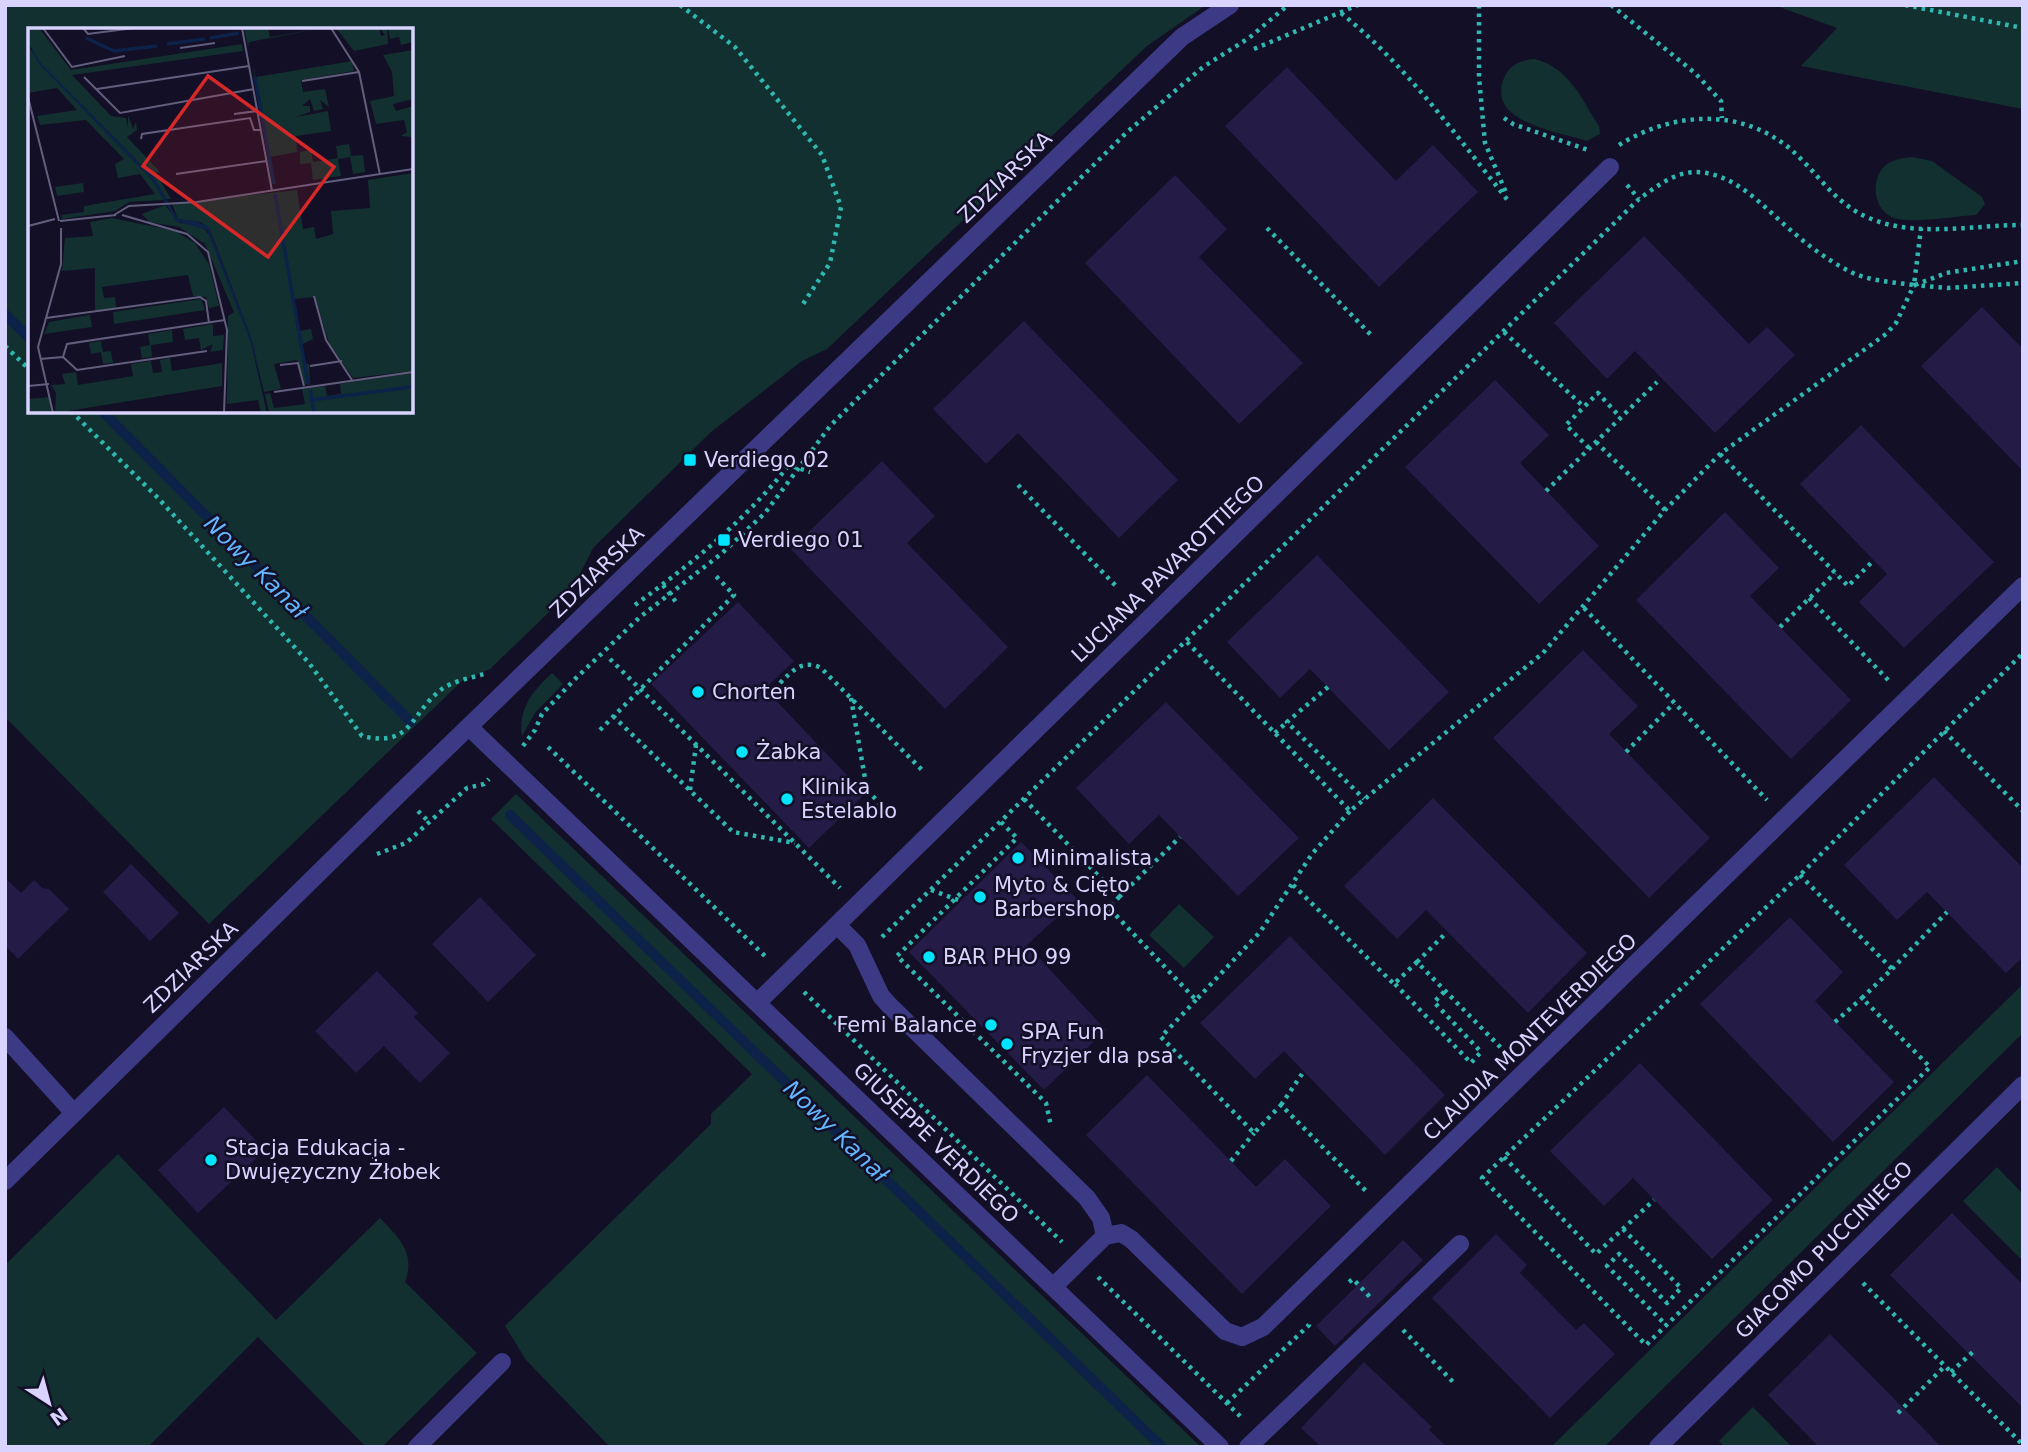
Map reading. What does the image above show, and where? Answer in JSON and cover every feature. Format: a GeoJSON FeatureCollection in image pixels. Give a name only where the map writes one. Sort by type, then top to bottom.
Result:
{"type":"FeatureCollection","features":[{"type":"Feature","properties":{"kind":"street","name":"ZDZIARSKA"},"geometry":{"type":"LineString","coordinates":[[5,1181],[469,727],[1182,37],[1230,5]]}},
{"type":"Feature","properties":{"kind":"street","name":"LUCIANA PAVAROTTIEGO"},"geometry":{"type":"LineString","coordinates":[[757,1003],[1611,158]]}},
{"type":"Feature","properties":{"kind":"street","name":"CLAUDIA MONTEVERDIEGO"},"geometry":{"type":"LineString","coordinates":[[1105,1236],[1115,1232],[1131,1238],[1225,1331],[1242,1337],[1263,1327],[2023,586]]}},
{"type":"Feature","properties":{"kind":"street","name":"GIUSEPPE VERDIEGO"},"geometry":{"type":"LineString","coordinates":[[469,727],[1220,1447]]}},
{"type":"Feature","properties":{"kind":"street"},"geometry":{"type":"LineString","coordinates":[[837,925],[863,956],[881,996],[889,1005],[1096,1209],[1105,1236],[1053,1287]]}},
{"type":"Feature","properties":{"kind":"street"},"geometry":{"type":"LineString","coordinates":[[5,1037],[74,1113]]}},
{"type":"Feature","properties":{"kind":"street","name":"GIACOMO PUCCINIEGO"},"geometry":{"type":"LineString","coordinates":[[1658,1447],[2023,1085]]}},
{"type":"Feature","properties":{"kind":"street"},"geometry":{"type":"LineString","coordinates":[[1254,1441],[1460,1244]]}},
{"type":"Feature","properties":{"kind":"street"},"geometry":{"type":"LineString","coordinates":[[417,1447],[502,1362]]}},
{"type":"Feature","properties":{"kind":"path"},"geometry":{"type":"LineString","coordinates":[[680,5],[735,47],[822,155],[841,207],[830,262],[803,304]]}},
{"type":"Feature","properties":{"kind":"path"},"geometry":{"type":"LineString","coordinates":[[523,746],[536,730],[542,714],[575,679],[640,617],[721,554],[765,513],[831,425],[1126,133],[1203,66],[1250,38],[1288,5]]}},
{"type":"Feature","properties":{"kind":"path"},"geometry":{"type":"LineString","coordinates":[[1254,49],[1358,5]]}},
{"type":"Feature","properties":{"kind":"path"},"geometry":{"type":"LineString","coordinates":[[1341,13],[1367,34],[1409,80],[1510,203],[1485,143],[1478,52],[1479,5]]}},
{"type":"Feature","properties":{"kind":"path"},"geometry":{"type":"LineString","coordinates":[[1611,5],[1695,73],[1721,101],[1722,118]]}},
{"type":"Feature","properties":{"kind":"path"},"geometry":{"type":"LineString","coordinates":[[1905,5],[2023,27]]}},
{"type":"Feature","properties":{"kind":"path"},"geometry":{"type":"LineString","coordinates":[[1504,118],[1513,124],[1600,152]]}},
{"type":"Feature","properties":{"kind":"path"},"geometry":{"type":"LineString","coordinates":[[1611,158],[1670,120],[1722,118],[1761,131],[1783,142],[1844,205],[1870,218],[1921,228],[2023,225]]}},
{"type":"Feature","properties":{"kind":"path"},"geometry":{"type":"LineString","coordinates":[[863,956],[1639,199],[1665,181],[1698,172],[1732,183],[1755,197],[1797,236],[1849,271],[1914,285],[1948,288],[2023,283]]}},
{"type":"Feature","properties":{"kind":"path"},"geometry":{"type":"LineString","coordinates":[[1267,228],[1373,337]]}},
{"type":"Feature","properties":{"kind":"path"},"geometry":{"type":"LineString","coordinates":[[1254,1133],[1161,1037],[1260,932],[1312,854],[1350,811],[1543,653],[1665,510],[1720,454],[1886,334],[1896,323],[1914,285],[1921,228]]}},
{"type":"Feature","properties":{"kind":"path"},"geometry":{"type":"LineString","coordinates":[[1914,285],[1946,273],[2023,261]]}},
{"type":"Feature","properties":{"kind":"path"},"geometry":{"type":"LineString","coordinates":[[1504,332],[1584,407]]}},
{"type":"Feature","properties":{"kind":"path"},"geometry":{"type":"LineString","coordinates":[[5,345],[28,368]]}},
{"type":"Feature","properties":{"kind":"path"},"geometry":{"type":"LineString","coordinates":[[1546,491],[1657,382]]}},
{"type":"Feature","properties":{"kind":"path"},"geometry":{"type":"LineString","coordinates":[[1589,448],[1566,425],[1598,393],[1620,417]]}},
{"type":"Feature","properties":{"kind":"path"},"geometry":{"type":"LineString","coordinates":[[73,413],[158,498],[309,663],[362,736],[379,740],[401,736],[443,688],[496,669]]}},
{"type":"Feature","properties":{"kind":"path"},"geometry":{"type":"LineString","coordinates":[[1596,442],[1665,510]]}},
{"type":"Feature","properties":{"kind":"path"},"geometry":{"type":"LineString","coordinates":[[1720,454],[1848,586],[1872,562]]}},
{"type":"Feature","properties":{"kind":"path"},"geometry":{"type":"LineString","coordinates":[[628,610],[702,556],[746,515],[789,465],[810,472]]}},
{"type":"Feature","properties":{"kind":"path"},"geometry":{"type":"LineString","coordinates":[[1018,485],[1116,586]]}},
{"type":"Feature","properties":{"kind":"path"},"geometry":{"type":"LineString","coordinates":[[600,730],[734,595],[713,573]]}},
{"type":"Feature","properties":{"kind":"path"},"geometry":{"type":"LineString","coordinates":[[1780,627],[1835,573]]}},
{"type":"Feature","properties":{"kind":"path"},"geometry":{"type":"LineString","coordinates":[[663,585],[676,602]]}},
{"type":"Feature","properties":{"kind":"path"},"geometry":{"type":"LineString","coordinates":[[1808,598],[1897,689]]}},
{"type":"Feature","properties":{"kind":"path"},"geometry":{"type":"LineString","coordinates":[[1584,608],[1774,808]]}},
{"type":"Feature","properties":{"kind":"path"},"geometry":{"type":"LineString","coordinates":[[1187,642],[1350,811]]}},
{"type":"Feature","properties":{"kind":"path"},"geometry":{"type":"LineString","coordinates":[[1862,998],[1930,1067],[1646,1345],[1482,1178],[1800,875],[2023,653]]}},
{"type":"Feature","properties":{"kind":"path"},"geometry":{"type":"LineString","coordinates":[[610,659],[840,887],[834,894]]}},
{"type":"Feature","properties":{"kind":"path"},"geometry":{"type":"LineString","coordinates":[[780,683],[796,667],[814,664],[924,772]]}},
{"type":"Feature","properties":{"kind":"path"},"geometry":{"type":"LineString","coordinates":[[1275,733],[1328,687]]}},
{"type":"Feature","properties":{"kind":"path"},"geometry":{"type":"LineString","coordinates":[[850,698],[867,790],[886,810]]}},
{"type":"Feature","properties":{"kind":"path"},"geometry":{"type":"LineString","coordinates":[[1626,752],[1674,704]]}},
{"type":"Feature","properties":{"kind":"path"},"geometry":{"type":"LineString","coordinates":[[613,716],[733,832],[798,844]]}},
{"type":"Feature","properties":{"kind":"path"},"geometry":{"type":"LineString","coordinates":[[1287,722],[1364,799]]}},
{"type":"Feature","properties":{"kind":"path"},"geometry":{"type":"LineString","coordinates":[[1944,731],[2023,811]]}},
{"type":"Feature","properties":{"kind":"path"},"geometry":{"type":"LineString","coordinates":[[690,790],[696,744]]}},
{"type":"Feature","properties":{"kind":"path"},"geometry":{"type":"LineString","coordinates":[[548,747],[1081,1259],[1227,1403],[1254,1441]]}},
{"type":"Feature","properties":{"kind":"path"},"geometry":{"type":"LineString","coordinates":[[414,807],[430,823],[467,788],[484,784],[491,777]]}},
{"type":"Feature","properties":{"kind":"path"},"geometry":{"type":"LineString","coordinates":[[1024,799],[1119,897]]}},
{"type":"Feature","properties":{"kind":"path"},"geometry":{"type":"LineString","coordinates":[[1001,822],[1017,838],[959,899],[897,956],[1046,1103],[1055,1139],[1041,1152]]}},
{"type":"Feature","properties":{"kind":"path"},"geometry":{"type":"LineString","coordinates":[[1180,837],[1109,908],[1196,1000]]}},
{"type":"Feature","properties":{"kind":"path"},"geometry":{"type":"LineString","coordinates":[[1800,875],[1892,969]]}},
{"type":"Feature","properties":{"kind":"path"},"geometry":{"type":"LineString","coordinates":[[1293,885],[1471,1063],[1481,1052],[1434,1002],[1445,991]]}},
{"type":"Feature","properties":{"kind":"path"},"geometry":{"type":"LineString","coordinates":[[931,890],[959,899]]}},
{"type":"Feature","properties":{"kind":"path"},"geometry":{"type":"LineString","coordinates":[[1835,1022],[1892,969],[1947,912]]}},
{"type":"Feature","properties":{"kind":"path"},"geometry":{"type":"LineString","coordinates":[[1394,984],[1447,932]]}},
{"type":"Feature","properties":{"kind":"path"},"geometry":{"type":"LineString","coordinates":[[768,959],[776,950]]}},
{"type":"Feature","properties":{"kind":"path"},"geometry":{"type":"LineString","coordinates":[[1417,962],[1514,1061]]}},
{"type":"Feature","properties":{"kind":"path"},"geometry":{"type":"LineString","coordinates":[[1231,1161],[1281,1105],[1304,1071]]}},
{"type":"Feature","properties":{"kind":"path"},"geometry":{"type":"LineString","coordinates":[[1281,1105],[1372,1197]]}},
{"type":"Feature","properties":{"kind":"path"},"geometry":{"type":"LineString","coordinates":[[1504,1157],[1596,1254],[1654,1200]]}},
{"type":"Feature","properties":{"kind":"path"},"geometry":{"type":"LineString","coordinates":[[1623,1229],[1681,1288],[1667,1303],[1619,1254],[1607,1266],[1666,1325]]}},
{"type":"Feature","properties":{"kind":"path"},"geometry":{"type":"LineString","coordinates":[[1344,1287],[1353,1279],[1456,1384]]}},
{"type":"Feature","properties":{"kind":"path"},"geometry":{"type":"LineString","coordinates":[[1863,1283],[2023,1445]]}},
{"type":"Feature","properties":{"kind":"path"},"geometry":{"type":"LineString","coordinates":[[1227,1403],[1309,1325],[1318,1311]]}},
{"type":"Feature","properties":{"kind":"path"},"geometry":{"type":"LineString","coordinates":[[1951,1372],[1975,1350]]}},
{"type":"Feature","properties":{"kind":"path"},"geometry":{"type":"LineString","coordinates":[[1898,1413],[1945,1366]]}},
{"type":"Feature","properties":{"kind":"green space"},"geometry":{"type":"Polygon","coordinates":[[[5,5],[1206,5],[1147,46],[827,349],[802,361],[711,432],[593,548],[572,590],[490,669],[462,681],[209,924],[5,717],[5,5]]]}},
{"type":"Feature","properties":{"kind":"green space"},"geometry":{"type":"Polygon","coordinates":[[[1774,5],[2023,5],[2023,109],[1801,66],[1837,28],[1774,5]]]}},
{"type":"Feature","properties":{"kind":"green space"},"geometry":{"type":"Polygon","coordinates":[[[1535,59],[1557,69],[1573,85],[1599,126],[1600,134],[1587,141],[1542,128],[1514,115],[1505,105],[1501,93],[1506,73],[1516,64],[1535,59]]]}},
{"type":"Feature","properties":{"kind":"green space"},"geometry":{"type":"Polygon","coordinates":[[[1912,157],[1932,161],[1982,197],[1985,204],[1976,215],[1902,220],[1887,214],[1878,202],[1876,194],[1881,170],[1896,160],[1912,157]]]}},
{"type":"Feature","properties":{"kind":"green space"},"geometry":{"type":"Polygon","coordinates":[[[552,673],[563,684],[535,713],[522,736],[522,717],[528,701],[552,673]]]}},
{"type":"Feature","properties":{"kind":"green space"},"geometry":{"type":"Polygon","coordinates":[[[516,794],[1201,1447],[610,1447],[526,1360],[505,1326],[711,1124],[711,1114],[752,1074],[491,819],[516,794]]]}},
{"type":"Feature","properties":{"kind":"green space"},"geometry":{"type":"Polygon","coordinates":[[[1179,904],[1214,937],[1184,968],[1149,935],[1179,904]]]}},
{"type":"Feature","properties":{"kind":"green space"},"geometry":{"type":"Polygon","coordinates":[[[2023,984],[2023,1033],[1604,1447],[1551,1447],[2023,984]]]}},
{"type":"Feature","properties":{"kind":"green space"},"geometry":{"type":"Polygon","coordinates":[[[118,1154],[276,1320],[380,1218],[399,1239],[407,1254],[408,1272],[405,1282],[477,1353],[382,1447],[366,1447],[258,1337],[148,1447],[5,1447],[5,1265],[118,1154]]]}},
{"type":"Feature","properties":{"kind":"green space"},"geometry":{"type":"Polygon","coordinates":[[[1997,1167],[2023,1194],[2023,1261],[1963,1201],[1997,1167]]]}},
{"type":"Feature","properties":{"kind":"green space"},"geometry":{"type":"Polygon","coordinates":[[[1753,1407],[1792,1447],[1725,1447],[1719,1441],[1753,1407]]]}},
{"type":"Feature","properties":{"kind":"building"},"geometry":{"type":"Polygon","coordinates":[[[1287,67],[1396,181],[1433,145],[1478,192],[1379,287],[1225,126],[1287,67]]]}},
{"type":"Feature","properties":{"kind":"building"},"geometry":{"type":"Polygon","coordinates":[[[1175,175],[1227,229],[1199,257],[1303,363],[1239,424],[1085,263],[1175,175]]]}},
{"type":"Feature","properties":{"kind":"building"},"geometry":{"type":"Polygon","coordinates":[[[1644,236],[1749,344],[1767,327],[1795,355],[1715,433],[1635,351],[1607,379],[1554,323],[1644,236]]]}},
{"type":"Feature","properties":{"kind":"building"},"geometry":{"type":"Polygon","coordinates":[[[1982,307],[2023,349],[2023,471],[1921,366],[1982,307]]]}},
{"type":"Feature","properties":{"kind":"building"},"geometry":{"type":"Polygon","coordinates":[[[1024,321],[1178,480],[1119,538],[1018,433],[986,464],[933,409],[1024,321]]]}},
{"type":"Feature","properties":{"kind":"building"},"geometry":{"type":"Polygon","coordinates":[[[1495,380],[1549,435],[1520,463],[1599,546],[1539,604],[1405,467],[1495,380]]]}},
{"type":"Feature","properties":{"kind":"building"},"geometry":{"type":"Polygon","coordinates":[[[1861,425],[1994,562],[1904,648],[1859,602],[1887,574],[1800,484],[1861,425]]]}},
{"type":"Feature","properties":{"kind":"building"},"geometry":{"type":"Polygon","coordinates":[[[882,461],[935,516],[907,543],[1008,647],[945,709],[791,549],[882,461]]]}},
{"type":"Feature","properties":{"kind":"building"},"geometry":{"type":"Polygon","coordinates":[[[1725,512],[1779,568],[1750,596],[1851,700],[1791,759],[1636,600],[1725,512]]]}},
{"type":"Feature","properties":{"kind":"building"},"geometry":{"type":"Polygon","coordinates":[[[1317,555],[1449,692],[1389,750],[1310,669],[1280,698],[1227,642],[1317,555]]]}},
{"type":"Feature","properties":{"kind":"building"},"geometry":{"type":"Polygon","coordinates":[[[738,602],[794,661],[765,689],[865,794],[809,848],[651,684],[738,602]]]}},
{"type":"Feature","properties":{"kind":"building"},"geometry":{"type":"Polygon","coordinates":[[[1583,650],[1638,706],[1609,734],[1710,838],[1649,898],[1493,738],[1583,650]]]}},
{"type":"Feature","properties":{"kind":"building"},"geometry":{"type":"Polygon","coordinates":[[[1166,702],[1299,838],[1238,896],[1159,815],[1129,844],[1076,788],[1166,702]]]}},
{"type":"Feature","properties":{"kind":"building"},"geometry":{"type":"Polygon","coordinates":[[[1934,777],[2023,868],[2023,957],[2006,973],[1927,892],[1897,920],[1844,865],[1934,777]]]}},
{"type":"Feature","properties":{"kind":"building"},"geometry":{"type":"Polygon","coordinates":[[[1433,798],[1587,953],[1528,1013],[1426,910],[1397,939],[1344,886],[1433,798]]]}},
{"type":"Feature","properties":{"kind":"building"},"geometry":{"type":"Polygon","coordinates":[[[1021,842],[1077,899],[1027,945],[1106,1030],[1044,1090],[909,952],[1021,842]]]}},
{"type":"Feature","properties":{"kind":"building"},"geometry":{"type":"Polygon","coordinates":[[[131,864],[179,913],[150,941],[103,892],[131,864]]]}},
{"type":"Feature","properties":{"kind":"building"},"geometry":{"type":"Polygon","coordinates":[[[5,878],[21,893],[34,880],[42,888],[49,889],[69,909],[18,959],[5,945],[5,878]]]}},
{"type":"Feature","properties":{"kind":"building"},"geometry":{"type":"Polygon","coordinates":[[[480,897],[536,955],[488,1002],[432,944],[480,897]]]}},
{"type":"Feature","properties":{"kind":"building"},"geometry":{"type":"Polygon","coordinates":[[[1790,917],[1843,972],[1815,1001],[1894,1082],[1833,1142],[1700,1004],[1790,917]]]}},
{"type":"Feature","properties":{"kind":"building"},"geometry":{"type":"Polygon","coordinates":[[[1290,936],[1445,1095],[1385,1155],[1284,1051],[1255,1079],[1200,1023],[1290,936]]]}},
{"type":"Feature","properties":{"kind":"building"},"geometry":{"type":"Polygon","coordinates":[[[377,971],[418,1013],[414,1017],[450,1053],[420,1083],[384,1046],[356,1073],[315,1031],[377,971]]]}},
{"type":"Feature","properties":{"kind":"building"},"geometry":{"type":"Polygon","coordinates":[[[1640,1063],[1773,1200],[1712,1259],[1633,1178],[1604,1206],[1550,1151],[1640,1063]]]}},
{"type":"Feature","properties":{"kind":"building"},"geometry":{"type":"Polygon","coordinates":[[[1147,1075],[1256,1187],[1285,1159],[1331,1206],[1242,1294],[1086,1135],[1147,1075]]]}},
{"type":"Feature","properties":{"kind":"building","name":"Stacja Edukacja - Dwujęzyczny Żłobek"},"geometry":{"type":"Polygon","coordinates":[[[224,1107],[265,1150],[198,1213],[158,1170],[224,1107]]]}},
{"type":"Feature","properties":{"kind":"building"},"geometry":{"type":"Polygon","coordinates":[[[1952,1213],[2023,1285],[2023,1408],[1890,1275],[1952,1213]]]}},
{"type":"Feature","properties":{"kind":"building"},"geometry":{"type":"Polygon","coordinates":[[[1496,1234],[1527,1265],[1520,1273],[1576,1330],[1584,1323],[1615,1354],[1550,1418],[1432,1298],[1496,1234]]]}},
{"type":"Feature","properties":{"kind":"building"},"geometry":{"type":"Polygon","coordinates":[[[1403,1240],[1423,1260],[1335,1346],[1316,1326],[1403,1240]]]}},
{"type":"Feature","properties":{"kind":"building"},"geometry":{"type":"Polygon","coordinates":[[[1830,1334],[1941,1447],[1819,1447],[1768,1395],[1830,1334]]]}},
{"type":"Feature","properties":{"kind":"building"},"geometry":{"type":"Polygon","coordinates":[[[1364,1362],[1432,1427],[1429,1430],[1447,1447],[1321,1447],[1301,1428],[1364,1362]]]}},
{"type":"Feature","properties":{"kind":"waterway","name":"Nowy Kanał"},"geometry":{"type":"LineString","coordinates":[[5,314],[28,337]]}},
{"type":"Feature","properties":{"kind":"waterway","name":"Nowy Kanał"},"geometry":{"type":"LineString","coordinates":[[104,413],[411,722]]}},
{"type":"Feature","properties":{"kind":"waterway","name":"Nowy Kanał"},"geometry":{"type":"LineString","coordinates":[[510,815],[1162,1447]]}},
{"type":"Feature","properties":{"kind":"place","name":"Verdiego 02"},"geometry":{"type":"Point","coordinates":[690,460]}},
{"type":"Feature","properties":{"kind":"place","name":"Verdiego 01"},"geometry":{"type":"Point","coordinates":[724,540]}},
{"type":"Feature","properties":{"kind":"place","name":"Chorten"},"geometry":{"type":"Point","coordinates":[698,692]}},
{"type":"Feature","properties":{"kind":"place","name":"Żabka"},"geometry":{"type":"Point","coordinates":[742,752]}},
{"type":"Feature","properties":{"kind":"place","name":"Klinika Estelablo"},"geometry":{"type":"Point","coordinates":[787,799]}},
{"type":"Feature","properties":{"kind":"place","name":"Minimalista"},"geometry":{"type":"Point","coordinates":[1018,858]}},
{"type":"Feature","properties":{"kind":"place","name":"Myto & Cięto Barbershop"},"geometry":{"type":"Point","coordinates":[980,897]}},
{"type":"Feature","properties":{"kind":"place","name":"BAR PHO 99"},"geometry":{"type":"Point","coordinates":[929,957]}},
{"type":"Feature","properties":{"kind":"place","name":"Femi Balance"},"geometry":{"type":"Point","coordinates":[991,1025]}},
{"type":"Feature","properties":{"kind":"place","name":"SPA Fun Fryzjer dla psa"},"geometry":{"type":"Point","coordinates":[1007,1044]}},
{"type":"Feature","properties":{"kind":"place","name":"Stacja Edukacja - Dwujęzyczny Żłobek"},"geometry":{"type":"Point","coordinates":[211,1160]}}]}
